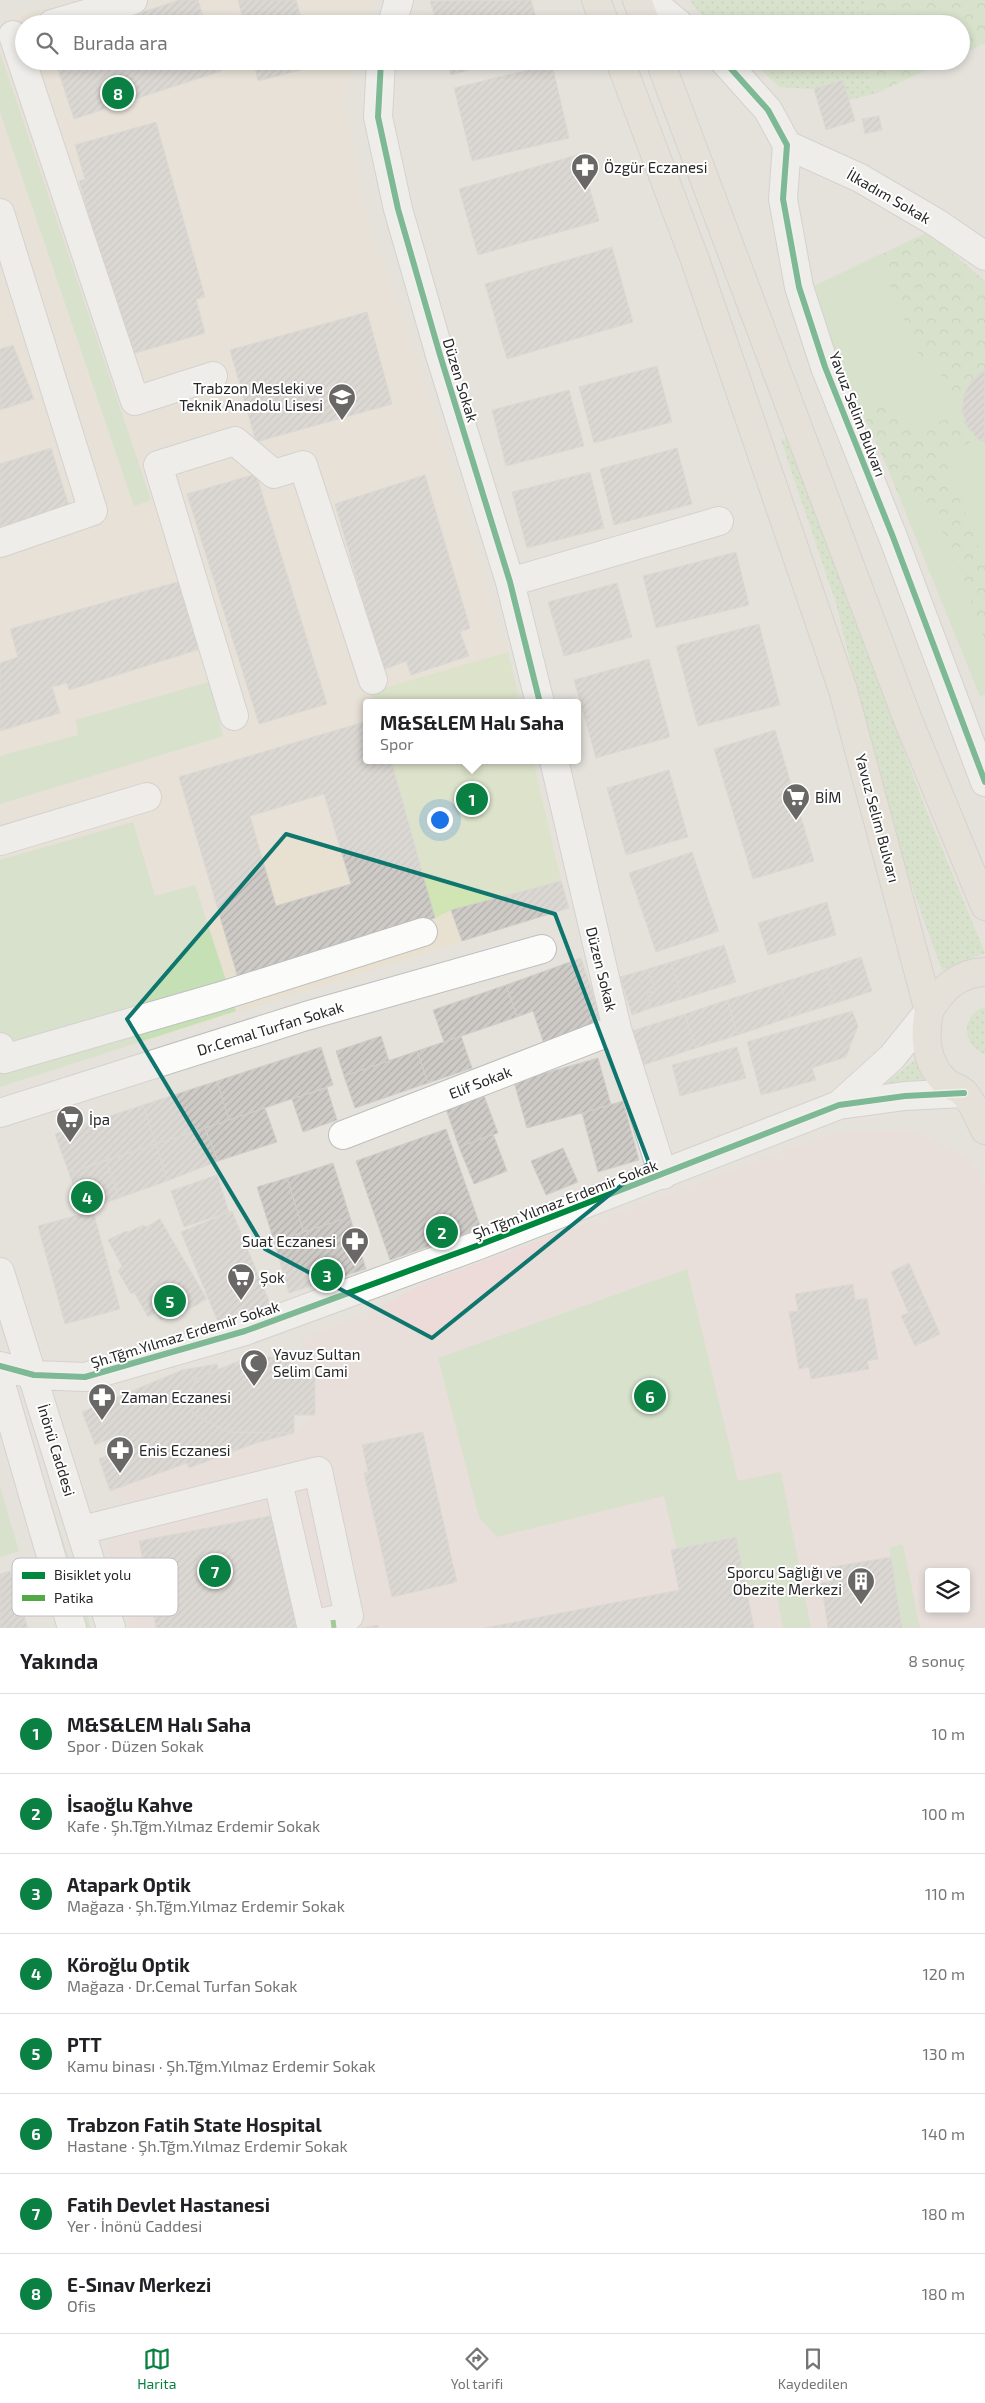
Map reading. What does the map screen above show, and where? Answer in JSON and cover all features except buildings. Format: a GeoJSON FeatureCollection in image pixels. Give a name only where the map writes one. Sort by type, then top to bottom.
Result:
{"type":"FeatureCollection","features":[{"type":"Feature","properties":{"kind":"main road"},"geometry":{"type":"LineString","coordinates":[[596,0],[602,15]]}},
{"type":"Feature","properties":{"kind":"main road"},"geometry":{"type":"LineString","coordinates":[[637,0],[643,15]]}},
{"type":"Feature","properties":{"kind":"main road","name":"Yavuz Selim Bulvarı"},"geometry":{"type":"LineString","coordinates":[[623,70],[695,260],[844,690],[929,1011]]}},
{"type":"Feature","properties":{"kind":"main road"},"geometry":{"type":"LineString","coordinates":[[663,70],[908,720],[985,906]]}},
{"type":"Feature","properties":{"kind":"main road","name":"Yavuz Selim Bulvarı"},"geometry":{"type":"LineString","coordinates":[[985,972],[974,972],[955,980],[940,993],[929,1011],[925,1030],[927,1050],[935,1068],[947,1082],[974,1095],[985,1130]]}},
{"type":"Feature","properties":{"kind":"street"},"geometry":{"type":"LineString","coordinates":[[82,15],[133,0]]}},
{"type":"Feature","properties":{"kind":"street"},"geometry":{"type":"LineString","coordinates":[[395,15],[399,0]]}},
{"type":"Feature","properties":{"kind":"street"},"geometry":{"type":"LineString","coordinates":[[650,0],[668,15]]}},
{"type":"Feature","properties":{"kind":"street"},"geometry":{"type":"LineString","coordinates":[[23,70],[135,401],[213,376]]}},
{"type":"Feature","properties":{"kind":"street","name":"Düzen Sokak"},"geometry":{"type":"LineString","coordinates":[[381,70],[378,117],[398,208],[440,355],[510,582],[539,699]]}},
{"type":"Feature","properties":{"kind":"street"},"geometry":{"type":"LineString","coordinates":[[732,70],[768,110],[787,144]]}},
{"type":"Feature","properties":{"kind":"street","name":"İlkadım Sokak"},"geometry":{"type":"LineString","coordinates":[[787,144],[860,178],[937,224],[985,256]]}},
{"type":"Feature","properties":{"kind":"street","name":"Yavuz Selim Bulvarı"},"geometry":{"type":"LineString","coordinates":[[787,144],[784,200],[799,288],[825,367],[893,537],[985,782]]}},
{"type":"Feature","properties":{"kind":"street"},"geometry":{"type":"LineString","coordinates":[[0,213],[93,511],[0,543]]}},
{"type":"Feature","properties":{"kind":"street"},"geometry":{"type":"LineString","coordinates":[[234,716],[158,465],[235,441],[274,474],[303,465],[373,680]]}},
{"type":"Feature","properties":{"kind":"street"},"geometry":{"type":"LineString","coordinates":[[510,582],[719,521]]}},
{"type":"Feature","properties":{"kind":"street","name":"Düzen Sokak"},"geometry":{"type":"LineString","coordinates":[[555,764],[617,1029],[663,1175]]}},
{"type":"Feature","properties":{"kind":"street"},"geometry":{"type":"LineString","coordinates":[[0,841],[147,797]]}},
{"type":"Feature","properties":{"kind":"street"},"geometry":{"type":"LineString","coordinates":[[0,1047],[4,1059],[218,997],[423,932]]}},
{"type":"Feature","properties":{"kind":"street","name":"Dr.Cemal Turfan Sokak"},"geometry":{"type":"LineString","coordinates":[[0,1113],[306,1016],[542,949]]}},
{"type":"Feature","properties":{"kind":"street","name":"Şh.Tğm.Yılmaz Erdemir Sokak"},"geometry":{"type":"LineString","coordinates":[[839,1105],[892,1057],[929,1011]]}},
{"type":"Feature","properties":{"kind":"street","name":"Elif Sokak"},"geometry":{"type":"LineString","coordinates":[[343,1135],[617,1029]]}},
{"type":"Feature","properties":{"kind":"street","name":"Şh.Tğm.Yılmaz Erdemir Sokak"},"geometry":{"type":"LineString","coordinates":[[0,1366],[34,1375],[86,1378],[245,1331],[663,1175],[839,1105],[905,1096],[974,1095]]}},
{"type":"Feature","properties":{"kind":"street","name":"İnönü Caddesi"},"geometry":{"type":"LineString","coordinates":[[0,1272],[90,1558]]}},
{"type":"Feature","properties":{"kind":"street"},"geometry":{"type":"LineString","coordinates":[[0,1381],[52,1558]]}},
{"type":"Feature","properties":{"kind":"street"},"geometry":{"type":"LineString","coordinates":[[82,1530],[318,1471],[350,1616],[334,1624],[311,1625],[278,1482]]}},
{"type":"Feature","properties":{"kind":"street","name":"İnönü Caddesi"},"geometry":{"type":"LineString","coordinates":[[107,1616],[111,1628]]}},
{"type":"Feature","properties":{"kind":"highlighted area"},"geometry":{"type":"Polygon","coordinates":[[[286,834],[555,914],[649,1163],[432,1338],[265,1249],[127,1019],[286,834]]]}},
{"type":"Feature","properties":{"kind":"shaded area"},"geometry":{"type":"Polygon","coordinates":[[[68,0],[377,0],[370,15],[19,15],[68,0]]]}},
{"type":"Feature","properties":{"kind":"shaded area"},"geometry":{"type":"Polygon","coordinates":[[[15,16],[15,70],[352,70],[346,102],[367,219],[398,299],[437,417],[508,652],[519,699],[363,699],[363,764],[534,764],[569,908],[0,1087],[0,21],[15,16]]]}},
{"type":"Feature","properties":{"kind":"shaded area"},"geometry":{"type":"Polygon","coordinates":[[[912,1130],[971,1158],[985,1185],[985,1628],[131,1628],[127,1616],[178,1616],[178,1558],[109,1558],[106,1547],[113,1538],[130,1534],[118,1496],[110,1491],[187,1463],[189,1468],[256,1443],[294,1433],[315,1415],[315,1376],[299,1340],[388,1303],[422,1284],[832,1133],[912,1130]]]}},
{"type":"Feature","properties":{"kind":"green space"},"geometry":{"type":"Polygon","coordinates":[[[691,0],[866,0],[864,15],[702,15],[693,6],[691,0]]]}},
{"type":"Feature","properties":{"kind":"green space"},"geometry":{"type":"Polygon","coordinates":[[[866,0],[985,0],[985,43],[970,50],[970,15],[864,15],[866,0]]]}},
{"type":"Feature","properties":{"kind":"green space"},"geometry":{"type":"Polygon","coordinates":[[[0,52],[151,500],[134,506],[0,112],[0,52]]]}},
{"type":"Feature","properties":{"kind":"green space"},"geometry":{"type":"Polygon","coordinates":[[[761,70],[866,70],[877,93],[849,100],[843,80],[814,89],[779,87],[761,70]]]}},
{"type":"Feature","properties":{"kind":"green space"},"geometry":{"type":"Polygon","coordinates":[[[866,70],[927,70],[877,93],[866,70]]]}},
{"type":"Feature","properties":{"kind":"green space"},"geometry":{"type":"Polygon","coordinates":[[[928,232],[985,281],[985,694],[980,696],[888,469],[832,346],[815,286],[928,232]]]}},
{"type":"Feature","properties":{"kind":"green space"},"geometry":{"type":"Polygon","coordinates":[[[878,255],[913,344],[924,364],[933,362],[962,411],[918,432],[892,400],[863,413],[832,346],[815,286],[878,255]]]}},
{"type":"Feature","properties":{"kind":"green space"},"geometry":{"type":"Polygon","coordinates":[[[788,437],[924,805],[985,953],[942,970],[889,823],[836,603],[781,440],[788,437]]]}},
{"type":"Feature","properties":{"kind":"green space"},"geometry":{"type":"Polygon","coordinates":[[[978,439],[985,442],[985,563],[943,455],[978,439]]]}},
{"type":"Feature","properties":{"kind":"green space"},"geometry":{"type":"Polygon","coordinates":[[[921,490],[956,558],[985,641],[985,694],[980,696],[901,500],[921,490]]]}},
{"type":"Feature","properties":{"kind":"green space"},"geometry":{"type":"Polygon","coordinates":[[[508,652],[519,699],[373,699],[371,692],[508,652]]]}},
{"type":"Feature","properties":{"kind":"green space"},"geometry":{"type":"Polygon","coordinates":[[[209,682],[223,736],[0,804],[0,756],[78,735],[76,720],[209,682]]]}},
{"type":"Feature","properties":{"kind":"green space"},"geometry":{"type":"Polygon","coordinates":[[[392,764],[534,764],[561,881],[451,910],[435,918],[392,764]]]}},
{"type":"Feature","properties":{"kind":"green space"},"geometry":{"type":"Polygon","coordinates":[[[133,822],[155,896],[195,885],[236,1011],[0,1087],[0,860],[133,822]]]}},
{"type":"Feature","properties":{"kind":"green space"},"geometry":{"type":"Polygon","coordinates":[[[985,1007],[985,1054],[977,1050],[972,1044],[967,1030],[971,1016],[985,1007]]]}},
{"type":"Feature","properties":{"kind":"green space"},"geometry":{"type":"Polygon","coordinates":[[[924,1053],[930,1080],[878,1089],[924,1053]]]}},
{"type":"Feature","properties":{"kind":"green space"},"geometry":{"type":"Polygon","coordinates":[[[687,1269],[738,1481],[781,1472],[811,1628],[783,1628],[776,1589],[747,1595],[736,1539],[679,1559],[664,1496],[497,1537],[479,1517],[438,1358],[687,1269]]]}},
{"type":"Feature","properties":{"kind":"green space"},"geometry":{"type":"Polygon","coordinates":[[[13,1382],[69,1558],[63,1558],[13,1382]]]}},
{"type":"Feature","properties":{"kind":"green space"},"geometry":{"type":"Polygon","coordinates":[[[0,1487],[19,1551],[0,1557],[0,1487]]]}},
{"type":"Feature","properties":{"kind":"green space"},"geometry":{"type":"Polygon","coordinates":[[[903,1544],[920,1628],[902,1628],[889,1548],[903,1544]]]}},
{"type":"Feature","properties":{"kind":"green space"},"geometry":{"type":"Polygon","coordinates":[[[80,1616],[87,1616],[91,1628],[83,1628],[80,1616]]]}},
{"type":"Feature","properties":{"kind":"marked path"},"geometry":{"type":"LineString","coordinates":[[333,1620],[334,1628]]}},
{"type":"Feature","properties":{"kind":"cycle path"},"geometry":{"type":"LineString","coordinates":[[381,70],[378,117],[398,209],[440,355],[510,582],[539,699]]}},
{"type":"Feature","properties":{"kind":"cycle path"},"geometry":{"type":"LineString","coordinates":[[732,70],[768,110],[787,145],[783,199],[799,287],[825,367],[893,537],[985,782]]}},
{"type":"Feature","properties":{"kind":"cycle path"},"geometry":{"type":"LineString","coordinates":[[0,1366],[34,1375],[85,1377],[245,1331],[479,1245],[839,1105],[905,1096],[964,1093]]}},
{"type":"Feature","properties":{"kind":"place","name":"E-Sınav Merkezi"},"geometry":{"type":"Point","coordinates":[118,93]}},
{"type":"Feature","properties":{"kind":"place","name":"Özgür Eczanesi"},"geometry":{"type":"Point","coordinates":[585,191]}},
{"type":"Feature","properties":{"kind":"place","name":"Trabzon Mesleki ve Teknik Anadolu Lisesi"},"geometry":{"type":"Point","coordinates":[342,421]}},
{"type":"Feature","properties":{"kind":"place","name":"M&S&LEM Halı Saha"},"geometry":{"type":"Point","coordinates":[472,799]}},
{"type":"Feature","properties":{"kind":"place","name":"BİM"},"geometry":{"type":"Point","coordinates":[796,821]}},
{"type":"Feature","properties":{"kind":"place","name":"İpa"},"geometry":{"type":"Point","coordinates":[70,1143]}},
{"type":"Feature","properties":{"kind":"place","name":"Köroğlu Optik"},"geometry":{"type":"Point","coordinates":[87,1197]}},
{"type":"Feature","properties":{"kind":"place","name":"İsaoğlu Kahve"},"geometry":{"type":"Point","coordinates":[442,1232]}},
{"type":"Feature","properties":{"kind":"place","name":"Suat Eczanesi"},"geometry":{"type":"Point","coordinates":[355,1265]}},
{"type":"Feature","properties":{"kind":"place","name":"Atapark Optik"},"geometry":{"type":"Point","coordinates":[327,1275]}},
{"type":"Feature","properties":{"kind":"place","name":"PTT"},"geometry":{"type":"Point","coordinates":[170,1301]}},
{"type":"Feature","properties":{"kind":"place","name":"Şok"},"geometry":{"type":"Point","coordinates":[241,1301]}},
{"type":"Feature","properties":{"kind":"place","name":"Yavuz Sultan Selim Cami"},"geometry":{"type":"Point","coordinates":[254,1387]}},
{"type":"Feature","properties":{"kind":"place","name":"Trabzon Fatih State Hospital"},"geometry":{"type":"Point","coordinates":[650,1396]}},
{"type":"Feature","properties":{"kind":"place","name":"Zaman Eczanesi"},"geometry":{"type":"Point","coordinates":[102,1421]}},
{"type":"Feature","properties":{"kind":"place","name":"Enis Eczanesi"},"geometry":{"type":"Point","coordinates":[120,1474]}},
{"type":"Feature","properties":{"kind":"place","name":"Fatih Devlet Hastanesi"},"geometry":{"type":"Point","coordinates":[215,1571]}},
{"type":"Feature","properties":{"kind":"place","name":"Sporcu Sağlığı ve Obezite Merkezi"},"geometry":{"type":"Point","coordinates":[861,1605]}}]}
